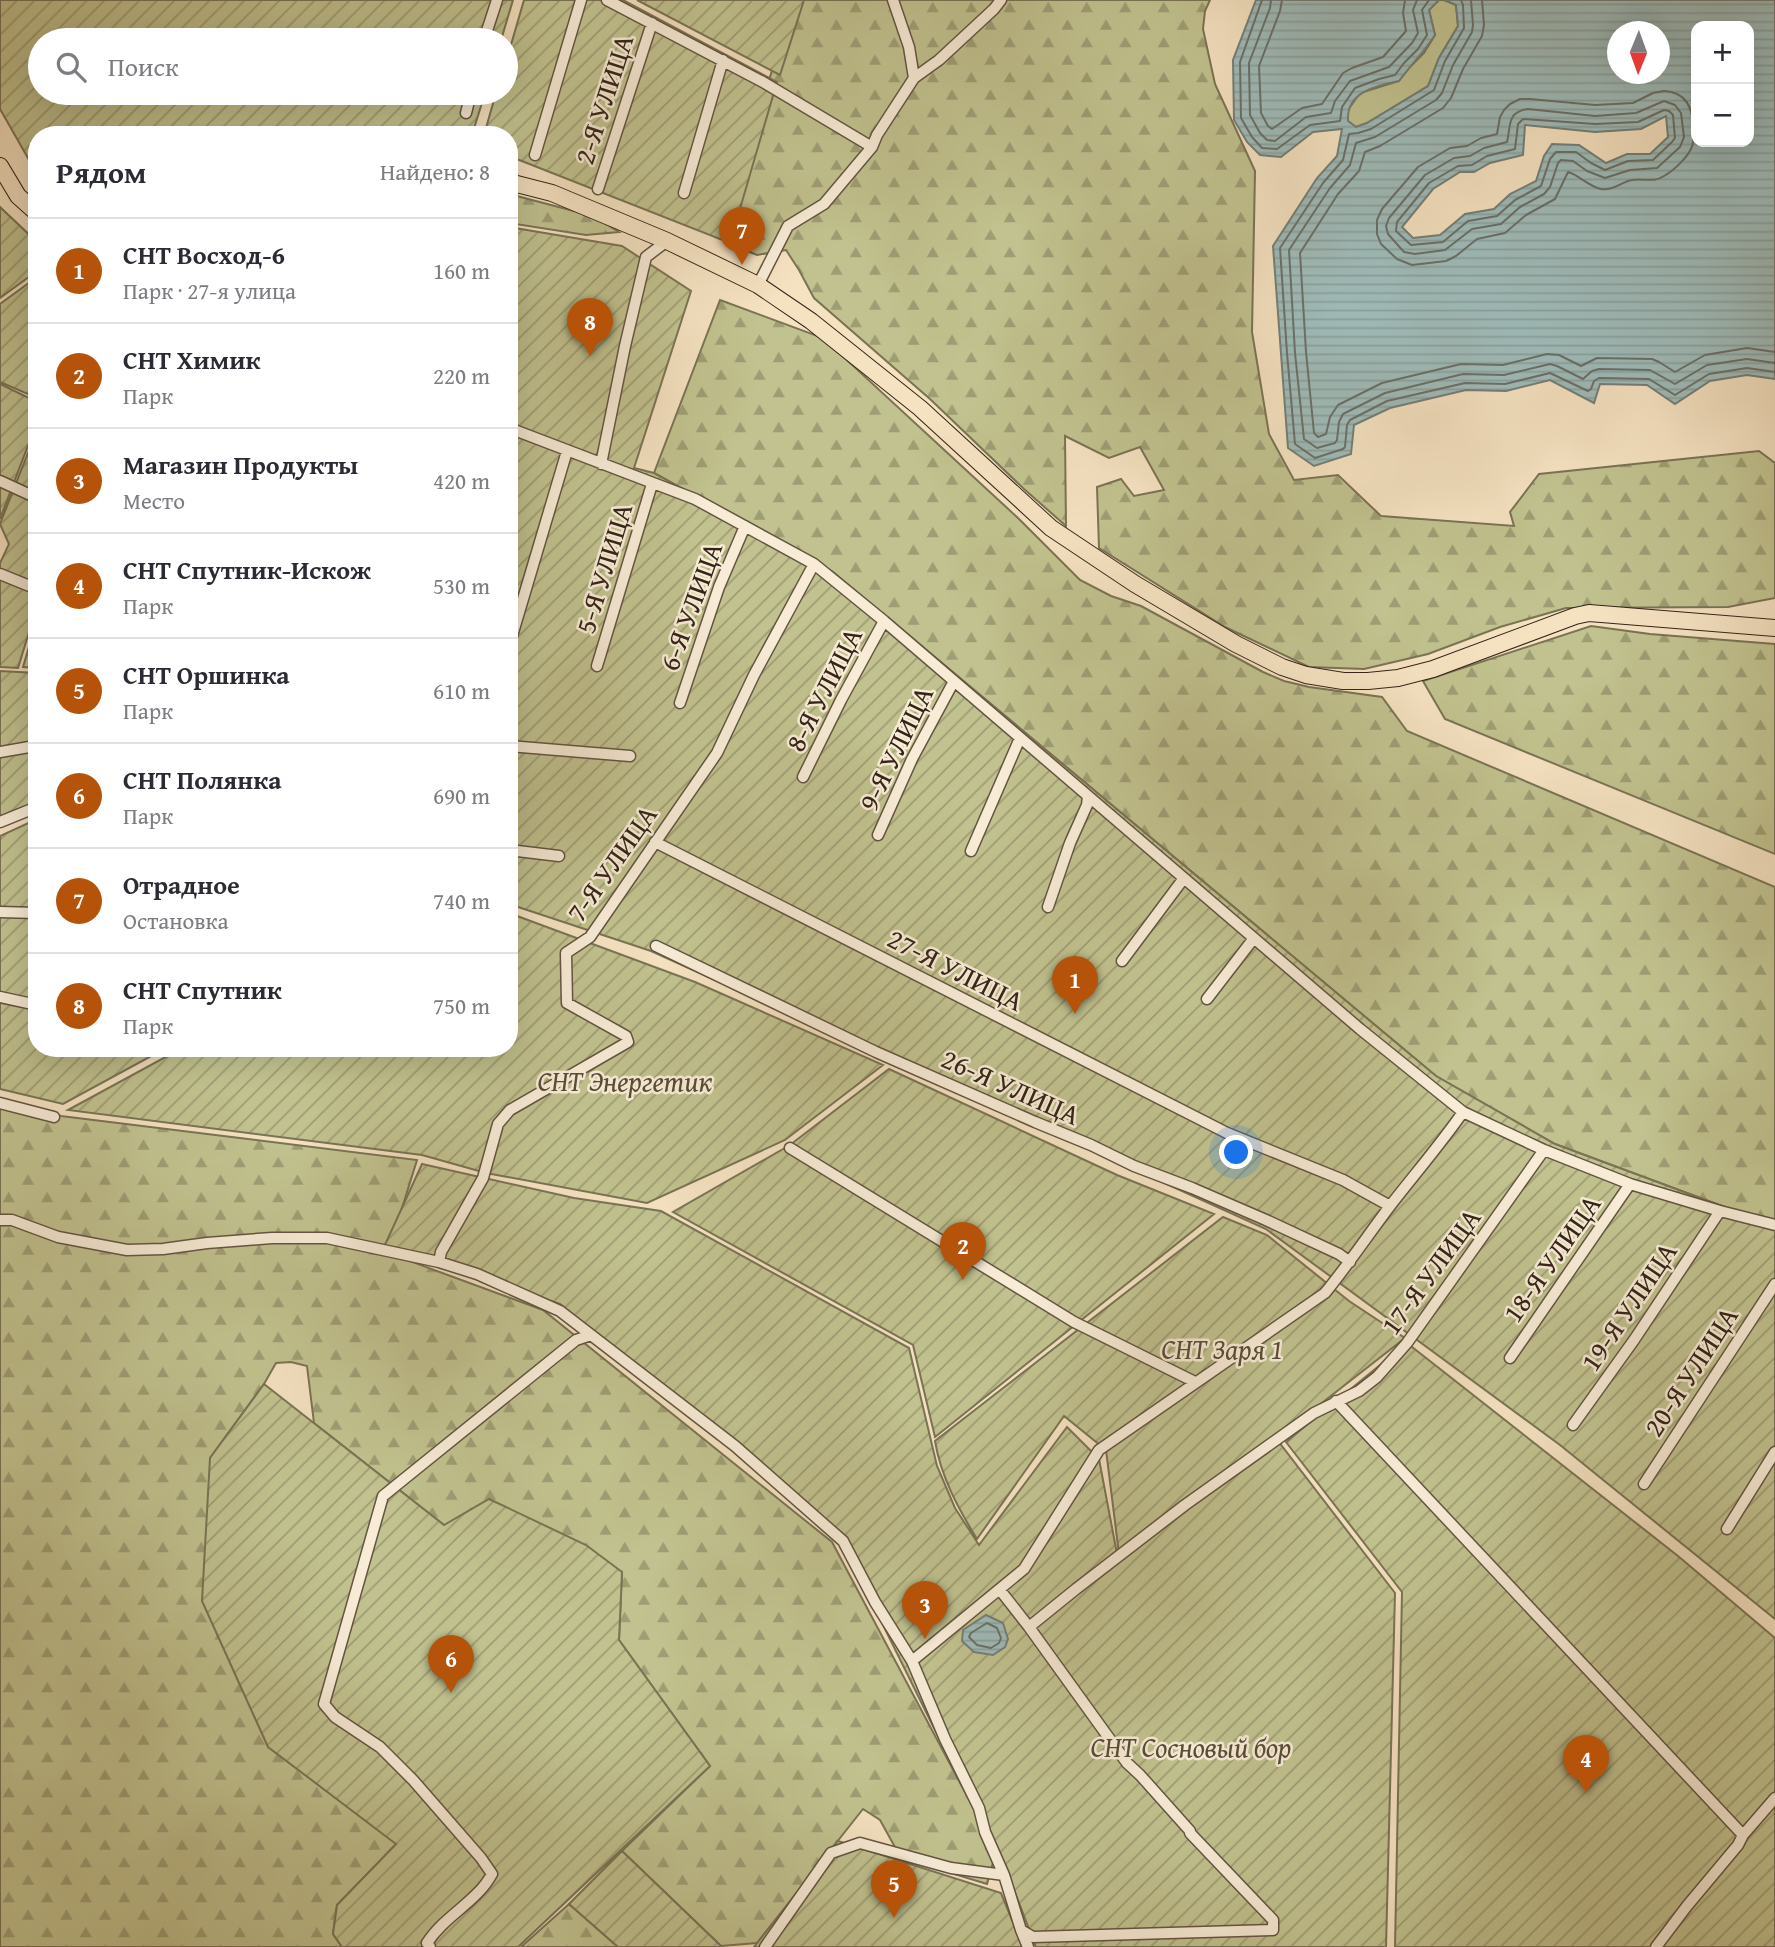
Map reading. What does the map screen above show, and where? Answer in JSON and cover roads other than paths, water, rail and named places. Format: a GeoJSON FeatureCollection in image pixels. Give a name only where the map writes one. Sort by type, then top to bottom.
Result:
{"type":"FeatureCollection","features":[{"type":"Feature","properties":{"kind":"main road"},"geometry":{"type":"LineString","coordinates":[[0,166],[18,196],[28,205]]}},
{"type":"Feature","properties":{"kind":"main road"},"geometry":{"type":"LineString","coordinates":[[518,184],[552,193],[667,240],[758,285],[833,338],[920,408],[1051,528],[1135,584],[1259,657],[1293,671],[1330,680],[1381,681],[1416,674],[1589,613],[1775,628]]}},
{"type":"Feature","properties":{"kind":"street"},"geometry":{"type":"LineString","coordinates":[[488,28],[497,0]]}},
{"type":"Feature","properties":{"kind":"street"},"geometry":{"type":"LineString","coordinates":[[535,155],[581,0]]}},
{"type":"Feature","properties":{"kind":"street"},"geometry":{"type":"LineString","coordinates":[[607,0],[763,82],[872,146]]}},
{"type":"Feature","properties":{"kind":"street"},"geometry":{"type":"LineString","coordinates":[[893,0],[909,47],[914,78]]}},
{"type":"Feature","properties":{"kind":"street"},"geometry":{"type":"LineString","coordinates":[[758,285],[788,226],[824,204],[872,146],[914,78],[939,60],[1001,0]]}},
{"type":"Feature","properties":{"kind":"street","name":"2-Я УЛИЦА"},"geometry":{"type":"LineString","coordinates":[[598,189],[652,23]]}},
{"type":"Feature","properties":{"kind":"street"},"geometry":{"type":"LineString","coordinates":[[684,193],[723,61]]}},
{"type":"Feature","properties":{"kind":"street"},"geometry":{"type":"LineString","coordinates":[[466,113],[468,105]]}},
{"type":"Feature","properties":{"kind":"street"},"geometry":{"type":"LineString","coordinates":[[601,464],[646,257],[667,240]]}},
{"type":"Feature","properties":{"kind":"street"},"geometry":{"type":"LineString","coordinates":[[518,432],[695,499],[814,564],[1360,1028],[1463,1112],[1544,1150],[1630,1184],[1775,1225]]}},
{"type":"Feature","properties":{"kind":"street"},"geometry":{"type":"LineString","coordinates":[[518,616],[567,451]]}},
{"type":"Feature","properties":{"kind":"street"},"geometry":{"type":"LineString","coordinates":[[0,481],[28,494]]}},
{"type":"Feature","properties":{"kind":"street","name":"5-Я УЛИЦА"},"geometry":{"type":"LineString","coordinates":[[597,666],[652,484]]}},
{"type":"Feature","properties":{"kind":"street","name":"6-Я УЛИЦА"},"geometry":{"type":"LineString","coordinates":[[680,703],[719,587],[745,526]]}},
{"type":"Feature","properties":{"kind":"street","name":"7-Я УЛИЦА"},"geometry":{"type":"LineString","coordinates":[[439,1262],[441,1252],[483,1178],[498,1124],[510,1110],[628,1042],[626,1036],[567,1003],[566,953],[590,937],[717,753],[754,675],[814,564]]}},
{"type":"Feature","properties":{"kind":"street"},"geometry":{"type":"LineString","coordinates":[[0,574],[28,585]]}},
{"type":"Feature","properties":{"kind":"street","name":"8-Я УЛИЦА"},"geometry":{"type":"LineString","coordinates":[[803,777],[884,621]]}},
{"type":"Feature","properties":{"kind":"street","name":"9-Я УЛИЦА"},"geometry":{"type":"LineString","coordinates":[[878,835],[912,759],[954,681]]}},
{"type":"Feature","properties":{"kind":"street"},"geometry":{"type":"LineString","coordinates":[[971,851],[1020,738]]}},
{"type":"Feature","properties":{"kind":"street"},"geometry":{"type":"LineString","coordinates":[[0,752],[28,747]]}},
{"type":"Feature","properties":{"kind":"street"},"geometry":{"type":"LineString","coordinates":[[518,747],[630,756]]}},
{"type":"Feature","properties":{"kind":"street"},"geometry":{"type":"LineString","coordinates":[[1048,907],[1070,843],[1087,805],[1088,796]]}},
{"type":"Feature","properties":{"kind":"street"},"geometry":{"type":"LineString","coordinates":[[0,822],[28,811]]}},
{"type":"Feature","properties":{"kind":"street","name":"27-Я УЛИЦА"},"geometry":{"type":"LineString","coordinates":[[655,842],[1227,1133],[1343,1180],[1390,1206]]}},
{"type":"Feature","properties":{"kind":"street"},"geometry":{"type":"LineString","coordinates":[[518,851],[559,856]]}},
{"type":"Feature","properties":{"kind":"street"},"geometry":{"type":"LineString","coordinates":[[1122,961],[1184,878]]}},
{"type":"Feature","properties":{"kind":"street"},"geometry":{"type":"LineString","coordinates":[[0,912],[28,913]]}},
{"type":"Feature","properties":{"kind":"street"},"geometry":{"type":"LineString","coordinates":[[1207,999],[1254,938]]}},
{"type":"Feature","properties":{"kind":"street","name":"26-Я УЛИЦА"},"geometry":{"type":"LineString","coordinates":[[656,946],[876,1052],[1134,1166],[1266,1220],[1339,1254],[1350,1262]]}},
{"type":"Feature","properties":{"kind":"street"},"geometry":{"type":"LineString","coordinates":[[0,997],[28,1003]]}},
{"type":"Feature","properties":{"kind":"street"},"geometry":{"type":"LineString","coordinates":[[0,1103],[54,1117]]}},
{"type":"Feature","properties":{"kind":"street"},"geometry":{"type":"LineString","coordinates":[[912,1661],[1024,1569],[1099,1450],[1325,1293],[1463,1112]]}},
{"type":"Feature","properties":{"kind":"street"},"geometry":{"type":"LineString","coordinates":[[790,1148],[1074,1322],[1195,1382]]}},
{"type":"Feature","properties":{"kind":"street","name":"17-Я УЛИЦА"},"geometry":{"type":"LineString","coordinates":[[1029,1627],[1185,1506],[1314,1413],[1359,1391],[1377,1377],[1406,1343],[1544,1150]]}},
{"type":"Feature","properties":{"kind":"street","name":"18-Я УЛИЦА"},"geometry":{"type":"LineString","coordinates":[[1510,1358],[1630,1184]]}},
{"type":"Feature","properties":{"kind":"street","name":"19-Я УЛИЦА"},"geometry":{"type":"LineString","coordinates":[[1573,1425],[1634,1340],[1720,1211]]}},
{"type":"Feature","properties":{"kind":"street"},"geometry":{"type":"LineString","coordinates":[[0,1220],[12,1220],[58,1237],[127,1250],[272,1238],[327,1238],[439,1262],[477,1274],[560,1311],[735,1446],[843,1541],[875,1602],[912,1661],[945,1739],[979,1808],[985,1832],[1004,1875],[1028,1947]]}},
{"type":"Feature","properties":{"kind":"street","name":"20-Я УЛИЦА"},"geometry":{"type":"LineString","coordinates":[[1644,1484],[1775,1284]]}},
{"type":"Feature","properties":{"kind":"street"},"geometry":{"type":"LineString","coordinates":[[430,1947],[427,1943],[434,1932],[468,1902],[492,1874],[397,1764],[380,1747],[335,1717],[324,1704],[383,1496],[576,1340],[592,1335]]}},
{"type":"Feature","properties":{"kind":"street"},"geometry":{"type":"LineString","coordinates":[[1336,1401],[1743,1835]]}},
{"type":"Feature","properties":{"kind":"street"},"geometry":{"type":"LineString","coordinates":[[1727,1529],[1775,1452]]}},
{"type":"Feature","properties":{"kind":"street"},"geometry":{"type":"LineString","coordinates":[[1000,1590],[1127,1763],[1273,1920],[1273,1930],[1033,1937],[1021,1930]]}},
{"type":"Feature","properties":{"kind":"street"},"geometry":{"type":"LineString","coordinates":[[1656,1947],[1775,1798]]}},
{"type":"Feature","properties":{"kind":"street"},"geometry":{"type":"LineString","coordinates":[[765,1947],[831,1853],[860,1843],[951,1868],[1004,1875]]}},
{"type":"Feature","properties":{"kind":"water"},"geometry":{"type":"Polygon","coordinates":[[[1256,0],[1439,0],[1429,10],[1435,35],[1399,81],[1372,88],[1352,103],[1348,121],[1356,127],[1428,86],[1439,58],[1458,26],[1456,5],[1445,0],[1775,0],[1775,379],[1747,375],[1710,381],[1675,404],[1647,385],[1600,384],[1594,403],[1550,380],[1506,391],[1466,390],[1390,408],[1354,425],[1351,454],[1314,466],[1288,448],[1273,246],[1317,178],[1337,156],[1342,129],[1313,132],[1281,157],[1260,155],[1247,142],[1234,120],[1233,60],[1256,0]],[[1666,116],[1641,129],[1595,132],[1525,125],[1523,155],[1490,163],[1474,172],[1460,172],[1433,189],[1402,227],[1413,238],[1440,235],[1465,214],[1494,209],[1510,194],[1536,181],[1544,156],[1552,144],[1579,145],[1606,163],[1627,154],[1650,154],[1668,137],[1666,116]]]}},
{"type":"Feature","properties":{"kind":"water"},"geometry":{"type":"Polygon","coordinates":[[[986,1615],[1003,1623],[1008,1639],[1005,1647],[993,1655],[974,1652],[962,1641],[963,1630],[986,1615]]]}},
{"type":"Feature","properties":{"kind":"place","name":"Отрадное"},"geometry":{"type":"Point","coordinates":[742,265]}},
{"type":"Feature","properties":{"kind":"place","name":"СНТ Спутник"},"geometry":{"type":"Point","coordinates":[590,356]}},
{"type":"Feature","properties":{"kind":"place","name":"СНТ Восход-6"},"geometry":{"type":"Point","coordinates":[1075,1014]}},
{"type":"Feature","properties":{"kind":"place","name":"СНТ Химик"},"geometry":{"type":"Point","coordinates":[963,1280]}},
{"type":"Feature","properties":{"kind":"place","name":"Магазин Продукты"},"geometry":{"type":"Point","coordinates":[925,1639]}},
{"type":"Feature","properties":{"kind":"place","name":"СНТ Полянка"},"geometry":{"type":"Point","coordinates":[451,1693]}},
{"type":"Feature","properties":{"kind":"place","name":"СНТ Спутник-Искож"},"geometry":{"type":"Point","coordinates":[1586,1793]}},
{"type":"Feature","properties":{"kind":"place","name":"СНТ Оршинка"},"geometry":{"type":"Point","coordinates":[894,1918]}},
{"type":"Feature","properties":{"kind":"park label","name":"СНТ Энергетик"},"geometry":{"type":"Point","coordinates":[625,1080]}},
{"type":"Feature","properties":{"kind":"park label","name":"СНТ Заря 1"},"geometry":{"type":"Point","coordinates":[1222,1348]}},
{"type":"Feature","properties":{"kind":"park label","name":"СНТ Сосновый бор"},"geometry":{"type":"Point","coordinates":[1191,1746]}}]}
